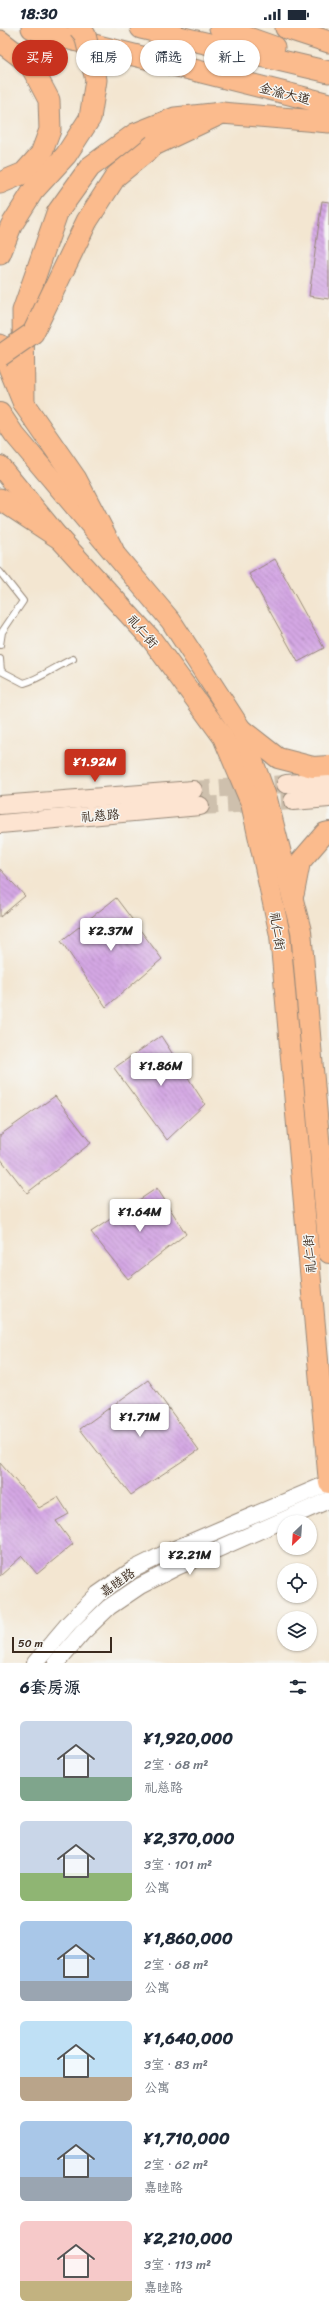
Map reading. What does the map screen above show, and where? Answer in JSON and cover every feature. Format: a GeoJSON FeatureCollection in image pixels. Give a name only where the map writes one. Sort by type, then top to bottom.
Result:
{"type":"FeatureCollection","features":[{"type":"Feature","properties":{"kind":"highway","name":"金渝大道"},"geometry":{"type":"LineString","coordinates":[[32,28],[54,35],[329,104]]}},
{"type":"Feature","properties":{"kind":"highway"},"geometry":{"type":"LineString","coordinates":[[0,254],[11,226],[33,191],[66,155],[90,118],[96,80],[85,35],[79,28]]}},
{"type":"Feature","properties":{"kind":"highway"},"geometry":{"type":"LineString","coordinates":[[141,28],[329,72]]}},
{"type":"Feature","properties":{"kind":"highway"},"geometry":{"type":"LineString","coordinates":[[220,28],[329,67]]}},
{"type":"Feature","properties":{"kind":"highway"},"geometry":{"type":"LineString","coordinates":[[286,28],[329,42]]}},
{"type":"Feature","properties":{"kind":"highway"},"geometry":{"type":"LineString","coordinates":[[0,41],[30,64],[49,100],[50,130],[41,154],[24,173],[0,183]]}},
{"type":"Feature","properties":{"kind":"highway"},"geometry":{"type":"LineString","coordinates":[[0,356],[33,333],[87,221],[116,176],[154,145],[222,113]]}},
{"type":"Feature","properties":{"kind":"highway"},"geometry":{"type":"LineString","coordinates":[[24,404],[23,311],[57,213],[90,167],[136,134],[174,118],[222,113],[329,122]]}},
{"type":"Feature","properties":{"kind":"highway"},"geometry":{"type":"LineString","coordinates":[[0,345],[24,404],[76,479],[113,550]]}},
{"type":"Feature","properties":{"kind":"highway"},"geometry":{"type":"LineString","coordinates":[[0,499],[59,538]]}},
{"type":"Feature","properties":{"kind":"main road","name":"礼仁街"},"geometry":{"type":"LineString","coordinates":[[0,413],[14,434],[113,550],[170,621],[241,729],[267,799],[301,931],[329,1253]]}},
{"type":"Feature","properties":{"kind":"main road","name":"礼仁街"},"geometry":{"type":"LineString","coordinates":[[0,466],[59,538],[152,640],[219,731],[251,803],[280,935],[329,1483]]}},
{"type":"Feature","properties":{"kind":"main road"},"geometry":{"type":"LineString","coordinates":[[241,729],[278,758],[313,767],[329,766]]}},
{"type":"Feature","properties":{"kind":"main road"},"geometry":{"type":"LineString","coordinates":[[286,784],[329,781]]}},
{"type":"Feature","properties":{"kind":"main road","name":"礼慈路"},"geometry":{"type":"LineString","coordinates":[[0,805],[192,790]]}},
{"type":"Feature","properties":{"kind":"main road"},"geometry":{"type":"LineString","coordinates":[[293,801],[329,798]]}},
{"type":"Feature","properties":{"kind":"main road","name":"礼慈路"},"geometry":{"type":"LineString","coordinates":[[0,824],[200,806]]}},
{"type":"Feature","properties":{"kind":"main road"},"geometry":{"type":"LineString","coordinates":[[293,899],[300,862],[324,833],[329,832]]}},
{"type":"Feature","properties":{"kind":"street","name":"嘉睦路"},"geometry":{"type":"LineString","coordinates":[[35,1663],[69,1623],[98,1594],[134,1569],[170,1551],[329,1483]]}},
{"type":"Feature","properties":{"kind":"street","name":"嘉睦路"},"geometry":{"type":"LineString","coordinates":[[56,1663],[82,1633],[109,1608],[140,1586],[177,1567],[329,1500]]}},
{"type":"Feature","properties":{"kind":"lane"},"geometry":{"type":"LineString","coordinates":[[0,572],[23,601],[2,632],[0,645]]}},
{"type":"Feature","properties":{"kind":"lane"},"geometry":{"type":"LineString","coordinates":[[0,659],[1,671],[24,683],[35,680],[44,672],[73,659]]}},
{"type":"Feature","properties":{"kind":"building"},"geometry":{"type":"Polygon","coordinates":[[[322,201],[329,202],[329,299],[309,296],[322,201]]]}},
{"type":"Feature","properties":{"kind":"building"},"geometry":{"type":"Polygon","coordinates":[[[275,559],[324,648],[298,662],[249,574],[275,559]]]}},
{"type":"Feature","properties":{"kind":"building"},"geometry":{"type":"Polygon","coordinates":[[[0,869],[25,896],[0,917],[0,869]]]}},
{"type":"Feature","properties":{"kind":"building"},"geometry":{"type":"Polygon","coordinates":[[[116,898],[162,959],[106,1007],[61,941],[116,898]]]}},
{"type":"Feature","properties":{"kind":"building"},"geometry":{"type":"Polygon","coordinates":[[[161,1036],[205,1104],[167,1140],[114,1068],[161,1036]]]}},
{"type":"Feature","properties":{"kind":"building"},"geometry":{"type":"Polygon","coordinates":[[[55,1096],[91,1143],[27,1193],[0,1158],[0,1135],[55,1096]]]}},
{"type":"Feature","properties":{"kind":"building"},"geometry":{"type":"Polygon","coordinates":[[[157,1188],[186,1234],[128,1279],[91,1232],[157,1188]]]}},
{"type":"Feature","properties":{"kind":"building"},"geometry":{"type":"Polygon","coordinates":[[[148,1380],[199,1450],[131,1495],[80,1429],[148,1380]]]}},
{"type":"Feature","properties":{"kind":"building"},"geometry":{"type":"Polygon","coordinates":[[[0,1463],[39,1508],[58,1497],[69,1514],[56,1521],[73,1544],[37,1574],[22,1556],[0,1576],[0,1463]]]}},
{"type":"Feature","properties":{"kind":"tunnel"},"geometry":{"type":"LineString","coordinates":[[193,790],[286,784]]}},
{"type":"Feature","properties":{"kind":"tunnel"},"geometry":{"type":"LineString","coordinates":[[200,806],[293,801]]}}]}
